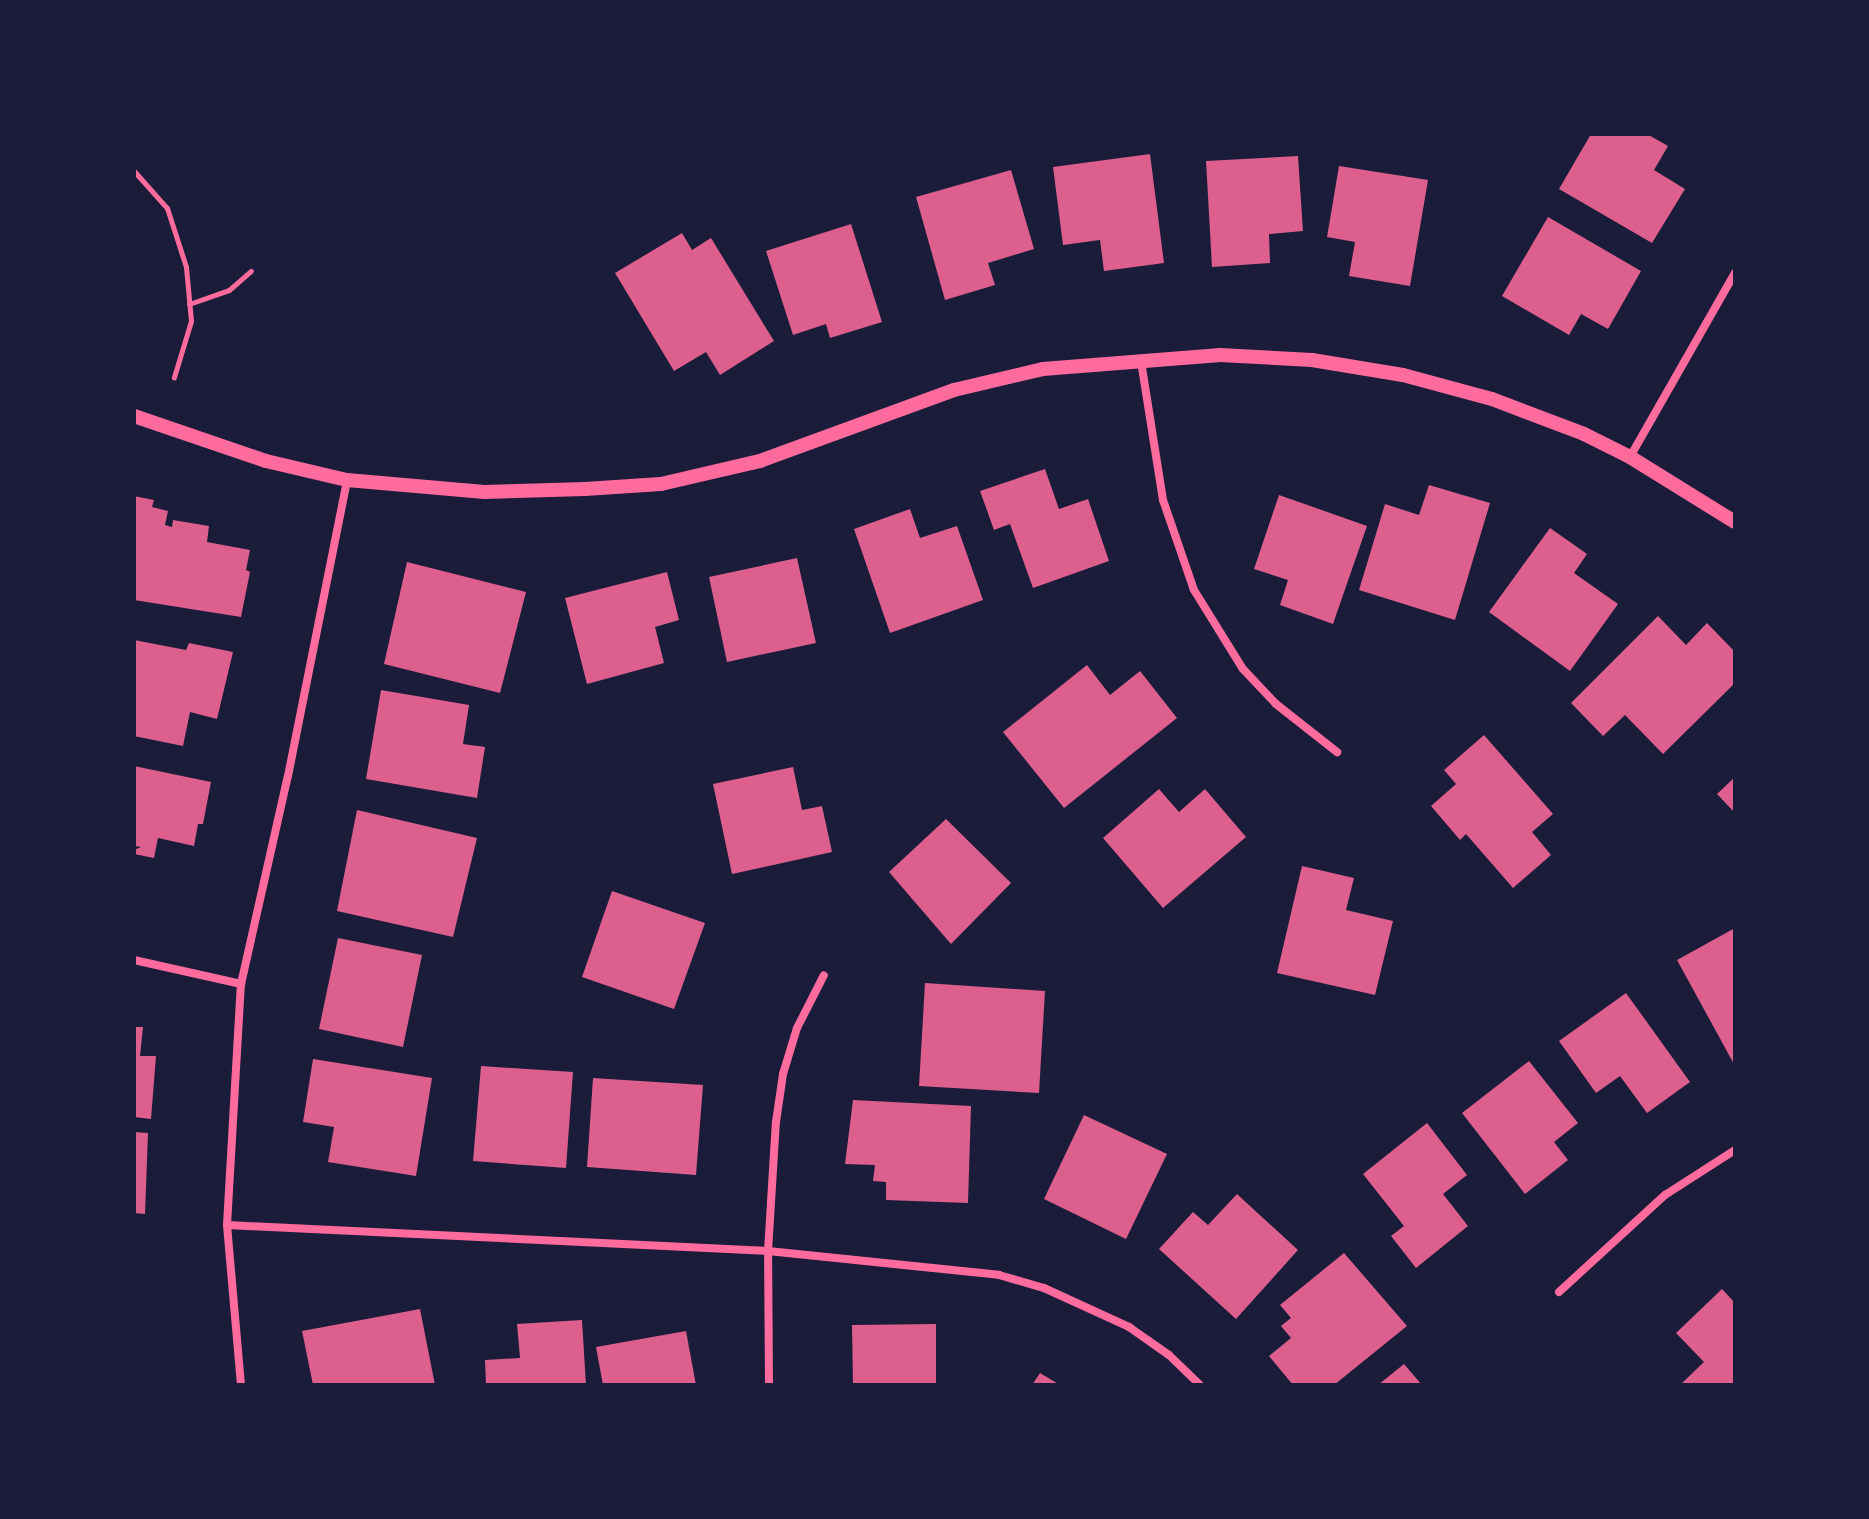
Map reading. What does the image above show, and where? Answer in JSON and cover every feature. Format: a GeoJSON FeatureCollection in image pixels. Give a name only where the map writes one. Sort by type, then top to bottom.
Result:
{"type":"FeatureCollection","features":[{"type":"Feature","properties":{"kind":"street"},"geometry":{"type":"LineString","coordinates":[[1630,457],[1735,273]]}},
{"type":"Feature","properties":{"kind":"street"},"geometry":{"type":"LineString","coordinates":[[134,416],[266,461],[347,480],[484,492],[661,484],[760,461],[954,390],[1043,369],[1235,355],[1312,360],[1403,375],[1492,399],[1584,434],[1630,457],[1735,522]]}},
{"type":"Feature","properties":{"kind":"street"},"geometry":{"type":"LineString","coordinates":[[1141,361],[1163,500],[1194,590],[1243,669],[1276,704],[1337,752]]}},
{"type":"Feature","properties":{"kind":"street"},"geometry":{"type":"LineString","coordinates":[[241,1385],[227,1225],[241,984],[288,776],[347,480]]}},
{"type":"Feature","properties":{"kind":"street"},"geometry":{"type":"LineString","coordinates":[[134,960],[241,984]]}},
{"type":"Feature","properties":{"kind":"street"},"geometry":{"type":"LineString","coordinates":[[769,1385],[768,1251],[783,1074],[797,1028],[824,975]]}},
{"type":"Feature","properties":{"kind":"street"},"geometry":{"type":"LineString","coordinates":[[1559,1292],[1665,1195],[1735,1150]]}},
{"type":"Feature","properties":{"kind":"street"},"geometry":{"type":"LineString","coordinates":[[227,1225],[768,1251],[999,1275],[1044,1288],[1129,1327],[1169,1355],[1200,1385]]}},
{"type":"Feature","properties":{"kind":"path"},"geometry":{"type":"LineString","coordinates":[[134,171],[167,208],[186,267],[191,321],[174,377]]}},
{"type":"Feature","properties":{"kind":"path"},"geometry":{"type":"LineString","coordinates":[[189,304],[229,290],[251,271]]}},
{"type":"Feature","properties":{"kind":"building"},"geometry":{"type":"Polygon","coordinates":[[[1591,134],[1647,134],[1668,146],[1654,170],[1685,189],[1652,243],[1559,189],[1591,134]]]}},
{"type":"Feature","properties":{"kind":"building"},"geometry":{"type":"Polygon","coordinates":[[[1150,154],[1164,263],[1104,271],[1100,240],[1063,245],[1053,167],[1150,154]]]}},
{"type":"Feature","properties":{"kind":"building"},"geometry":{"type":"Polygon","coordinates":[[[1298,156],[1303,231],[1269,234],[1270,263],[1212,267],[1206,161],[1298,156]]]}},
{"type":"Feature","properties":{"kind":"building"},"geometry":{"type":"Polygon","coordinates":[[[1339,166],[1428,180],[1410,286],[1349,276],[1355,242],[1327,237],[1339,166]]]}},
{"type":"Feature","properties":{"kind":"building"},"geometry":{"type":"Polygon","coordinates":[[[1011,170],[1034,249],[988,263],[995,285],[945,300],[916,197],[1011,170]]]}},
{"type":"Feature","properties":{"kind":"building"},"geometry":{"type":"Polygon","coordinates":[[[1548,217],[1641,271],[1608,329],[1581,314],[1569,335],[1502,296],[1548,217]]]}},
{"type":"Feature","properties":{"kind":"building"},"geometry":{"type":"Polygon","coordinates":[[[851,224],[882,322],[830,338],[826,324],[793,335],[766,251],[851,224]]]}},
{"type":"Feature","properties":{"kind":"building"},"geometry":{"type":"Polygon","coordinates":[[[682,233],[692,250],[711,238],[774,341],[720,375],[706,352],[674,371],[615,273],[682,233]]]}},
{"type":"Feature","properties":{"kind":"building"},"geometry":{"type":"Polygon","coordinates":[[[1045,469],[1059,509],[1088,499],[1109,561],[1033,588],[1010,524],[994,530],[980,491],[1045,469]]]}},
{"type":"Feature","properties":{"kind":"building"},"geometry":{"type":"Polygon","coordinates":[[[1429,485],[1490,503],[1455,620],[1359,590],[1385,504],[1419,515],[1429,485]]]}},
{"type":"Feature","properties":{"kind":"building"},"geometry":{"type":"Polygon","coordinates":[[[1279,495],[1367,526],[1333,624],[1280,605],[1288,580],[1254,569],[1279,495]]]}},
{"type":"Feature","properties":{"kind":"building"},"geometry":{"type":"Polygon","coordinates":[[[134,496],[154,500],[152,507],[168,511],[165,525],[172,527],[173,520],[209,526],[207,542],[250,550],[246,570],[250,572],[241,617],[134,600],[134,496]]]}},
{"type":"Feature","properties":{"kind":"building"},"geometry":{"type":"Polygon","coordinates":[[[910,509],[920,538],[957,526],[983,600],[890,633],[854,529],[910,509]]]}},
{"type":"Feature","properties":{"kind":"building"},"geometry":{"type":"Polygon","coordinates":[[[1550,528],[1587,554],[1574,573],[1618,604],[1570,671],[1489,612],[1550,528]]]}},
{"type":"Feature","properties":{"kind":"building"},"geometry":{"type":"Polygon","coordinates":[[[797,558],[816,643],[727,662],[709,577],[797,558]]]}},
{"type":"Feature","properties":{"kind":"building"},"geometry":{"type":"Polygon","coordinates":[[[407,562],[526,592],[500,693],[384,664],[407,562]]]}},
{"type":"Feature","properties":{"kind":"building"},"geometry":{"type":"Polygon","coordinates":[[[667,572],[679,620],[655,627],[664,663],[587,684],[565,598],[667,572]]]}},
{"type":"Feature","properties":{"kind":"building"},"geometry":{"type":"Polygon","coordinates":[[[1658,616],[1686,645],[1707,623],[1735,652],[1735,683],[1663,754],[1625,715],[1603,736],[1571,703],[1658,616]]]}},
{"type":"Feature","properties":{"kind":"building"},"geometry":{"type":"Polygon","coordinates":[[[134,640],[186,650],[189,643],[233,652],[217,719],[190,712],[183,746],[134,736],[134,640]]]}},
{"type":"Feature","properties":{"kind":"building"},"geometry":{"type":"Polygon","coordinates":[[[1087,665],[1110,695],[1140,671],[1177,718],[1064,808],[1003,732],[1087,665]]]}},
{"type":"Feature","properties":{"kind":"building"},"geometry":{"type":"Polygon","coordinates":[[[381,690],[469,705],[463,744],[485,747],[477,798],[366,779],[381,690]]]}},
{"type":"Feature","properties":{"kind":"building"},"geometry":{"type":"Polygon","coordinates":[[[1484,735],[1553,814],[1532,832],[1551,855],[1513,888],[1466,834],[1460,840],[1431,806],[1456,784],[1444,770],[1484,735]]]}},
{"type":"Feature","properties":{"kind":"building"},"geometry":{"type":"Polygon","coordinates":[[[134,766],[211,782],[203,824],[198,824],[194,846],[158,838],[154,858],[134,854],[134,850],[141,847],[134,846],[134,766]]]}},
{"type":"Feature","properties":{"kind":"building"},"geometry":{"type":"Polygon","coordinates":[[[793,767],[802,810],[822,806],[832,852],[732,874],[713,784],[793,767]]]}},
{"type":"Feature","properties":{"kind":"building"},"geometry":{"type":"Polygon","coordinates":[[[1735,777],[1735,813],[1717,794],[1735,777]]]}},
{"type":"Feature","properties":{"kind":"building"},"geometry":{"type":"Polygon","coordinates":[[[1159,789],[1179,812],[1205,789],[1246,837],[1163,908],[1103,838],[1159,789]]]}},
{"type":"Feature","properties":{"kind":"building"},"geometry":{"type":"Polygon","coordinates":[[[357,810],[477,838],[453,937],[337,911],[357,810]]]}},
{"type":"Feature","properties":{"kind":"building"},"geometry":{"type":"Polygon","coordinates":[[[946,819],[1011,883],[951,944],[889,872],[946,819]]]}},
{"type":"Feature","properties":{"kind":"building"},"geometry":{"type":"Polygon","coordinates":[[[1302,866],[1354,878],[1346,910],[1393,921],[1375,995],[1277,973],[1302,866]]]}},
{"type":"Feature","properties":{"kind":"building"},"geometry":{"type":"Polygon","coordinates":[[[612,891],[705,923],[674,1009],[582,977],[612,891]]]}},
{"type":"Feature","properties":{"kind":"building"},"geometry":{"type":"Polygon","coordinates":[[[1735,928],[1735,1066],[1677,960],[1735,928]]]}},
{"type":"Feature","properties":{"kind":"building"},"geometry":{"type":"Polygon","coordinates":[[[338,938],[422,955],[403,1047],[319,1029],[338,938]]]}},
{"type":"Feature","properties":{"kind":"building"},"geometry":{"type":"Polygon","coordinates":[[[925,983],[1045,991],[1039,1093],[919,1086],[925,983]]]}},
{"type":"Feature","properties":{"kind":"building"},"geometry":{"type":"Polygon","coordinates":[[[1626,993],[1690,1082],[1647,1113],[1620,1076],[1596,1093],[1559,1041],[1626,993]]]}},
{"type":"Feature","properties":{"kind":"building"},"geometry":{"type":"Polygon","coordinates":[[[134,1027],[143,1027],[140,1056],[156,1056],[151,1119],[134,1117],[134,1027]]]}},
{"type":"Feature","properties":{"kind":"building"},"geometry":{"type":"Polygon","coordinates":[[[313,1059],[432,1078],[416,1176],[328,1162],[334,1127],[303,1122],[313,1059]]]}},
{"type":"Feature","properties":{"kind":"building"},"geometry":{"type":"Polygon","coordinates":[[[1529,1061],[1578,1123],[1554,1142],[1568,1160],[1525,1194],[1462,1113],[1529,1061]]]}},
{"type":"Feature","properties":{"kind":"building"},"geometry":{"type":"Polygon","coordinates":[[[481,1066],[573,1072],[566,1168],[473,1161],[481,1066]]]}},
{"type":"Feature","properties":{"kind":"building"},"geometry":{"type":"Polygon","coordinates":[[[593,1078],[703,1085],[696,1175],[587,1167],[593,1078]]]}},
{"type":"Feature","properties":{"kind":"building"},"geometry":{"type":"Polygon","coordinates":[[[853,1100],[971,1106],[968,1203],[886,1200],[886,1182],[873,1181],[875,1165],[845,1164],[853,1100]]]}},
{"type":"Feature","properties":{"kind":"building"},"geometry":{"type":"Polygon","coordinates":[[[1084,1115],[1167,1154],[1126,1239],[1044,1199],[1084,1115]]]}},
{"type":"Feature","properties":{"kind":"building"},"geometry":{"type":"Polygon","coordinates":[[[1427,1123],[1467,1175],[1443,1194],[1468,1226],[1416,1268],[1391,1236],[1404,1226],[1363,1174],[1427,1123]]]}},
{"type":"Feature","properties":{"kind":"building"},"geometry":{"type":"Polygon","coordinates":[[[134,1132],[148,1133],[145,1214],[134,1213],[134,1132]]]}},
{"type":"Feature","properties":{"kind":"building"},"geometry":{"type":"Polygon","coordinates":[[[1237,1194],[1298,1250],[1236,1319],[1159,1249],[1193,1212],[1208,1225],[1237,1194]]]}},
{"type":"Feature","properties":{"kind":"building"},"geometry":{"type":"Polygon","coordinates":[[[1344,1253],[1407,1326],[1334,1385],[1293,1385],[1269,1356],[1291,1338],[1281,1326],[1291,1318],[1280,1305],[1344,1253]]]}},
{"type":"Feature","properties":{"kind":"building"},"geometry":{"type":"Polygon","coordinates":[[[1722,1289],[1735,1303],[1735,1385],[1680,1385],[1704,1362],[1676,1333],[1722,1289]]]}},
{"type":"Feature","properties":{"kind":"building"},"geometry":{"type":"Polygon","coordinates":[[[420,1309],[435,1385],[313,1385],[302,1331],[420,1309]]]}},
{"type":"Feature","properties":{"kind":"building"},"geometry":{"type":"Polygon","coordinates":[[[582,1320],[586,1385],[486,1385],[485,1360],[520,1358],[517,1324],[582,1320]]]}},
{"type":"Feature","properties":{"kind":"building"},"geometry":{"type":"Polygon","coordinates":[[[936,1324],[936,1385],[853,1385],[852,1325],[936,1324]]]}},
{"type":"Feature","properties":{"kind":"building"},"geometry":{"type":"Polygon","coordinates":[[[686,1331],[696,1385],[603,1385],[596,1347],[686,1331]]]}},
{"type":"Feature","properties":{"kind":"building"},"geometry":{"type":"Polygon","coordinates":[[[1404,1364],[1422,1385],[1378,1385],[1404,1364]]]}},
{"type":"Feature","properties":{"kind":"building"},"geometry":{"type":"Polygon","coordinates":[[[1040,1373],[1060,1385],[1032,1385],[1040,1373]]]}}]}
